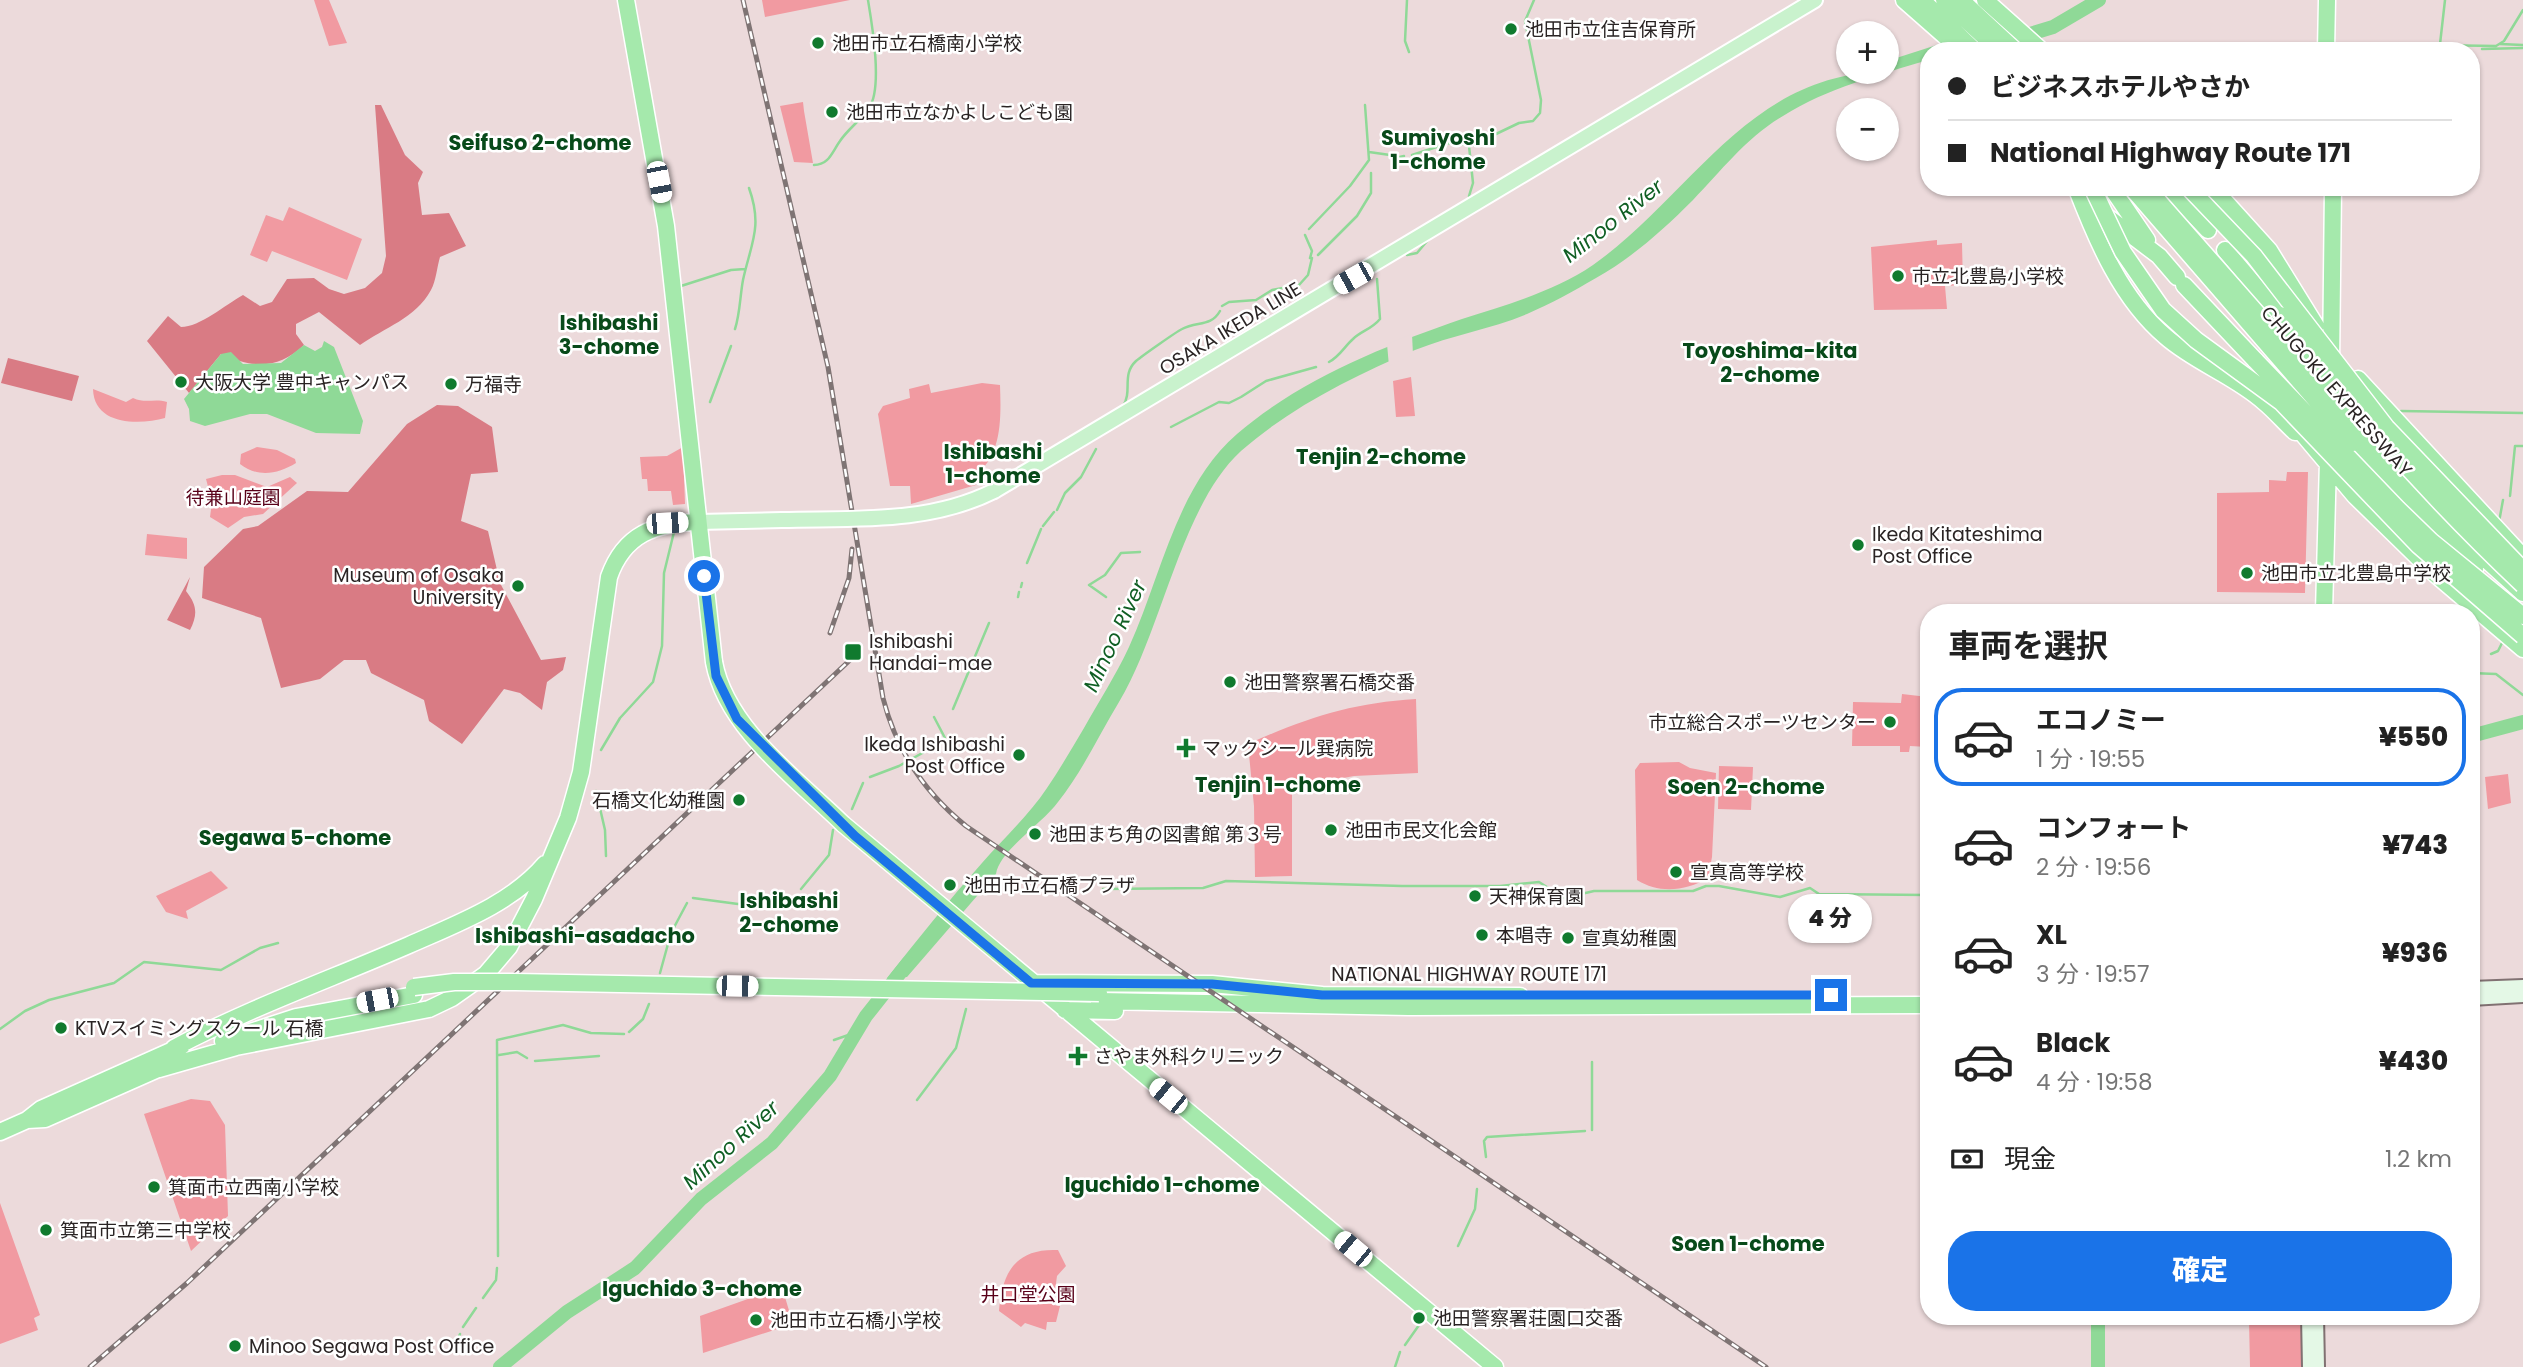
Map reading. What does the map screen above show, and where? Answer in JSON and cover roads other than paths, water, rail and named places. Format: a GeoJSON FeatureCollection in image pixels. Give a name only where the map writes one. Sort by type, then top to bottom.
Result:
{"type":"FeatureCollection","features":[{"type":"Feature","properties":{"kind":"highway"},"geometry":{"type":"LineString","coordinates":[[626,0],[666,226],[713,662],[721,689],[737,719],[844,824],[941,908],[1495,1367]]}},
{"type":"Feature","properties":{"kind":"highway"},"geometry":{"type":"LineString","coordinates":[[1904,0],[1952,42]]}},
{"type":"Feature","properties":{"kind":"highway"},"geometry":{"type":"LineString","coordinates":[[1922,0],[1942,8],[1988,42]]}},
{"type":"Feature","properties":{"kind":"highway"},"geometry":{"type":"LineString","coordinates":[[1961,0],[2006,42]]}},
{"type":"Feature","properties":{"kind":"highway"},"geometry":{"type":"LineString","coordinates":[[2326,42],[2327,0]]}},
{"type":"Feature","properties":{"kind":"highway"},"geometry":{"type":"LineString","coordinates":[[2335,42],[2336,0]]}},
{"type":"Feature","properties":{"kind":"highway"},"geometry":{"type":"LineString","coordinates":[[1994,4],[2026,42]]}},
{"type":"Feature","properties":{"kind":"highway"},"geometry":{"type":"LineString","coordinates":[[1994,4],[2033,42]]}},
{"type":"Feature","properties":{"kind":"highway"},"geometry":{"type":"LineString","coordinates":[[1994,4],[2043,42]]}},
{"type":"Feature","properties":{"kind":"highway"},"geometry":{"type":"LineString","coordinates":[[1942,8],[1968,42]]}},
{"type":"Feature","properties":{"kind":"highway"},"geometry":{"type":"LineString","coordinates":[[1942,8],[1973,42]]}},
{"type":"Feature","properties":{"kind":"highway"},"geometry":{"type":"LineString","coordinates":[[2086,196],[2103,251],[2131,299],[2164,335],[2264,402],[2319,455]]}},
{"type":"Feature","properties":{"kind":"highway"},"geometry":{"type":"LineString","coordinates":[[2086,196],[2141,298],[2173,332],[2264,397],[2290,419],[2355,496],[2471,604]]}},
{"type":"Feature","properties":{"kind":"highway"},"geometry":{"type":"LineString","coordinates":[[2087,196],[2159,256]]}},
{"type":"Feature","properties":{"kind":"highway"},"geometry":{"type":"LineString","coordinates":[[2087,196],[2135,273],[2162,310],[2196,340],[2281,402],[2418,545],[2523,636]]}},
{"type":"Feature","properties":{"kind":"highway"},"geometry":{"type":"LineString","coordinates":[[2117,196],[2159,256],[2181,281],[2414,525],[2523,614]]}},
{"type":"Feature","properties":{"kind":"highway","name":"CHUGOKU EXPRESSWAY"},"geometry":{"type":"LineString","coordinates":[[2139,196],[2406,500],[2523,614]]}},
{"type":"Feature","properties":{"kind":"highway","name":"CHUGOKU EXPRESSWAY"},"geometry":{"type":"LineString","coordinates":[[2154,196],[2390,463],[2448,525],[2523,593]]}},
{"type":"Feature","properties":{"kind":"highway"},"geometry":{"type":"LineString","coordinates":[[2176,196],[2213,235],[2325,373],[2414,474],[2523,585]]}},
{"type":"Feature","properties":{"kind":"highway"},"geometry":{"type":"LineString","coordinates":[[2193,196],[2213,235]]}},
{"type":"Feature","properties":{"kind":"highway"},"geometry":{"type":"LineString","coordinates":[[2197,196],[2246,248],[2386,427],[2523,570]]}},
{"type":"Feature","properties":{"kind":"highway"},"geometry":{"type":"LineString","coordinates":[[2210,196],[2235,222],[2306,312]]}},
{"type":"Feature","properties":{"kind":"highway"},"geometry":{"type":"LineString","coordinates":[[2220,196],[2269,250],[2306,312],[2331,347],[2427,456],[2523,557]]}},
{"type":"Feature","properties":{"kind":"highway"},"geometry":{"type":"LineString","coordinates":[[2315,604],[2323,196]]}},
{"type":"Feature","properties":{"kind":"highway"},"geometry":{"type":"LineString","coordinates":[[2324,604],[2328,503],[2319,455],[2331,347],[2333,196]]}},
{"type":"Feature","properties":{"kind":"highway"},"geometry":{"type":"LineString","coordinates":[[2328,503],[2338,497],[2355,496]]}},
{"type":"Feature","properties":{"kind":"highway"},"geometry":{"type":"LineString","coordinates":[[159,1069],[236,1047],[429,1009],[452,998],[486,974],[509,947],[534,899],[568,818],[579,783],[613,564],[626,546],[643,531],[667,523],[698,522]]}},
{"type":"Feature","properties":{"kind":"highway"},"geometry":{"type":"LineString","coordinates":[[2480,612],[2523,649]]}},
{"type":"Feature","properties":{"kind":"highway"},"geometry":{"type":"LineString","coordinates":[[174,1048],[215,1027],[486,909],[519,887],[551,856]]}},
{"type":"Feature","properties":{"kind":"highway"},"geometry":{"type":"LineString","coordinates":[[519,887],[526,888],[534,899]]}},
{"type":"Feature","properties":{"kind":"highway"},"geometry":{"type":"LineString","coordinates":[[1031,983],[1212,984],[1322,995]]}},
{"type":"Feature","properties":{"kind":"highway","name":"NATIONAL HIGHWAY ROUTE 171"},"geometry":{"type":"LineString","coordinates":[[0,1132],[27,1121],[45,1119],[192,1053],[296,1017],[414,991]]}},
{"type":"Feature","properties":{"kind":"highway","name":"NATIONAL HIGHWAY ROUTE 171"},"geometry":{"type":"LineString","coordinates":[[27,1121],[41,1109],[174,1048],[313,1004],[414,991],[1099,997],[1920,995]]}},
{"type":"Feature","properties":{"kind":"highway","name":"NATIONAL HIGHWAY ROUTE 171"},"geometry":{"type":"LineString","coordinates":[[1099,997],[1355,1007],[1920,1005]]}},
{"type":"Feature","properties":{"kind":"highway"},"geometry":{"type":"LineString","coordinates":[[1065,1010],[1257,1013],[1355,1007]]}},
{"type":"Feature","properties":{"kind":"main road","name":"OSAKA IKEDA LINE"},"geometry":{"type":"LineString","coordinates":[[698,522],[927,514],[966,504],[994,491],[1815,0]]}},
{"type":"Feature","properties":{"kind":"main road"},"geometry":{"type":"LineString","coordinates":[[2480,988],[2523,986]]}},
{"type":"Feature","properties":{"kind":"main road"},"geometry":{"type":"LineString","coordinates":[[2480,998],[2523,996]]}},
{"type":"Feature","properties":{"kind":"main road"},"geometry":{"type":"LineString","coordinates":[[2308,1325],[2309,1367]]}},
{"type":"Feature","properties":{"kind":"main road"},"geometry":{"type":"LineString","coordinates":[[2317,1325],[2318,1367]]}},
{"type":"Feature","properties":{"kind":"waterway"},"geometry":{"type":"LineString","coordinates":[[814,165],[823,163],[830,157],[843,137],[869,108],[873,99],[876,71],[868,0]]}},
{"type":"Feature","properties":{"kind":"waterway"},"geometry":{"type":"LineString","coordinates":[[1407,0],[1405,41],[1409,52]]}},
{"type":"Feature","properties":{"kind":"waterway"},"geometry":{"type":"LineString","coordinates":[[1412,155],[1449,143],[1473,145],[1519,123],[1533,121],[1540,113],[1541,100],[1525,21],[1534,0]]}},
{"type":"Feature","properties":{"kind":"waterway","name":"Minoo River"},"geometry":{"type":"LineString","coordinates":[[1999,42],[2053,27],[2099,0]]}},
{"type":"Feature","properties":{"kind":"waterway"},"geometry":{"type":"LineString","coordinates":[[2440,42],[2445,0]]}},
{"type":"Feature","properties":{"kind":"waterway"},"geometry":{"type":"LineString","coordinates":[[2480,46],[2496,46],[2504,41],[2523,10]]}},
{"type":"Feature","properties":{"kind":"waterway"},"geometry":{"type":"LineString","coordinates":[[2500,44],[2523,45]]}},
{"type":"Feature","properties":{"kind":"waterway"},"geometry":{"type":"LineString","coordinates":[[2482,49],[2523,48]]}},
{"type":"Feature","properties":{"kind":"waterway"},"geometry":{"type":"LineString","coordinates":[[1309,229],[1350,186],[1369,160],[1365,105]]}},
{"type":"Feature","properties":{"kind":"waterway"},"geometry":{"type":"LineString","coordinates":[[1469,146],[1473,183],[1469,196]]}},
{"type":"Feature","properties":{"kind":"waterway"},"geometry":{"type":"LineString","coordinates":[[1369,152],[1397,156]]}},
{"type":"Feature","properties":{"kind":"waterway"},"geometry":{"type":"LineString","coordinates":[[1395,158],[1404,156]]}},
{"type":"Feature","properties":{"kind":"waterway"},"geometry":{"type":"LineString","coordinates":[[1318,255],[1357,216],[1371,193],[1371,173]]}},
{"type":"Feature","properties":{"kind":"waterway"},"geometry":{"type":"LineString","coordinates":[[735,329],[755,224],[749,188]]}},
{"type":"Feature","properties":{"kind":"waterway"},"geometry":{"type":"LineString","coordinates":[[1305,235],[1312,251],[1310,258]]}},
{"type":"Feature","properties":{"kind":"waterway"},"geometry":{"type":"LineString","coordinates":[[1407,255],[1417,253],[1428,240]]}},
{"type":"Feature","properties":{"kind":"waterway"},"geometry":{"type":"LineString","coordinates":[[1222,306],[1229,302],[1256,300],[1272,290],[1299,285],[1308,275],[1312,258]]}},
{"type":"Feature","properties":{"kind":"waterway"},"geometry":{"type":"LineString","coordinates":[[681,286],[731,270],[745,269]]}},
{"type":"Feature","properties":{"kind":"waterway"},"geometry":{"type":"LineString","coordinates":[[1329,362],[1356,336],[1380,319],[1377,279]]}},
{"type":"Feature","properties":{"kind":"waterway"},"geometry":{"type":"LineString","coordinates":[[1123,406],[1129,372],[1136,361],[1179,331],[1208,322],[1220,311]]}},
{"type":"Feature","properties":{"kind":"waterway"},"geometry":{"type":"LineString","coordinates":[[710,402],[731,346]]}},
{"type":"Feature","properties":{"kind":"waterway"},"geometry":{"type":"LineString","coordinates":[[1171,427],[1219,402],[1229,403],[1266,381],[1316,367]]}},
{"type":"Feature","properties":{"kind":"waterway"},"geometry":{"type":"LineString","coordinates":[[2401,411],[2523,413]]}},
{"type":"Feature","properties":{"kind":"waterway"},"geometry":{"type":"LineString","coordinates":[[2510,496],[2515,446],[2523,446]]}},
{"type":"Feature","properties":{"kind":"waterway"},"geometry":{"type":"LineString","coordinates":[[1057,510],[1065,493],[1081,477],[1096,449]]}},
{"type":"Feature","properties":{"kind":"waterway"},"geometry":{"type":"LineString","coordinates":[[2499,522],[2503,500]]}},
{"type":"Feature","properties":{"kind":"waterway"},"geometry":{"type":"LineString","coordinates":[[1043,526],[1054,512]]}},
{"type":"Feature","properties":{"kind":"waterway"},"geometry":{"type":"LineString","coordinates":[[1027,563],[1041,529]]}},
{"type":"Feature","properties":{"kind":"waterway"},"geometry":{"type":"LineString","coordinates":[[601,750],[620,718],[653,682],[662,646],[664,573],[674,532]]}},
{"type":"Feature","properties":{"kind":"waterway"},"geometry":{"type":"LineString","coordinates":[[1106,597],[1089,585],[1105,575],[1121,553],[1140,552]]}},
{"type":"Feature","properties":{"kind":"waterway"},"geometry":{"type":"LineString","coordinates":[[1021,587],[1022,583]]}},
{"type":"Feature","properties":{"kind":"waterway"},"geometry":{"type":"LineString","coordinates":[[1018,597],[1019,592]]}},
{"type":"Feature","properties":{"kind":"waterway"},"geometry":{"type":"LineString","coordinates":[[953,709],[989,623]]}},
{"type":"Feature","properties":{"kind":"waterway"},"geometry":{"type":"LineString","coordinates":[[2491,654],[2498,651],[2503,641]]}},
{"type":"Feature","properties":{"kind":"waterway"},"geometry":{"type":"LineString","coordinates":[[2480,673],[2496,674],[2523,695]]}},
{"type":"Feature","properties":{"kind":"waterway"},"geometry":{"type":"LineString","coordinates":[[870,777],[899,766],[942,742],[945,738],[934,717]]}},
{"type":"Feature","properties":{"kind":"waterway"},"geometry":{"type":"LineString","coordinates":[[2480,734],[2523,722]]}},
{"type":"Feature","properties":{"kind":"waterway"},"geometry":{"type":"LineString","coordinates":[[852,809],[863,783]]}},
{"type":"Feature","properties":{"kind":"waterway"},"geometry":{"type":"LineString","coordinates":[[596,791],[605,830],[606,856]]}},
{"type":"Feature","properties":{"kind":"waterway"},"geometry":{"type":"LineString","coordinates":[[801,889],[829,855],[833,830]]}},
{"type":"Feature","properties":{"kind":"waterway"},"geometry":{"type":"LineString","coordinates":[[1103,889],[1203,888],[1226,881],[1402,886],[1500,886],[1539,882],[1564,898],[1594,891],[1693,891],[1706,886],[1780,897],[1810,888],[1819,894],[1920,895]]}},
{"type":"Feature","properties":{"kind":"waterway"},"geometry":{"type":"LineString","coordinates":[[693,898],[738,904],[772,897],[792,899]]}},
{"type":"Feature","properties":{"kind":"waterway"},"geometry":{"type":"LineString","coordinates":[[660,973],[671,933],[687,903]]}},
{"type":"Feature","properties":{"kind":"waterway"},"geometry":{"type":"LineString","coordinates":[[0,1029],[25,1011],[49,1000],[114,983],[144,962],[221,970],[260,948],[278,943]]}},
{"type":"Feature","properties":{"kind":"waterway","name":"Minoo River"},"geometry":{"type":"LineString","coordinates":[[500,1367],[567,1312],[635,1268],[701,1199],[772,1143],[830,1076],[866,1016],[908,963]]}},
{"type":"Feature","properties":{"kind":"waterway"},"geometry":{"type":"LineString","coordinates":[[629,1032],[643,1019],[649,1004]]}},
{"type":"Feature","properties":{"kind":"waterway"},"geometry":{"type":"LineString","coordinates":[[917,1100],[956,1048],[966,1009]]}},
{"type":"Feature","properties":{"kind":"waterway"},"geometry":{"type":"LineString","coordinates":[[498,1256],[497,1040],[563,1025],[591,1033],[624,1034]]}},
{"type":"Feature","properties":{"kind":"waterway"},"geometry":{"type":"LineString","coordinates":[[834,1040],[857,1032]]}},
{"type":"Feature","properties":{"kind":"waterway"},"geometry":{"type":"LineString","coordinates":[[499,1055],[517,1052],[527,1058]]}},
{"type":"Feature","properties":{"kind":"waterway"},"geometry":{"type":"LineString","coordinates":[[535,1061],[599,1056]]}},
{"type":"Feature","properties":{"kind":"waterway"},"geometry":{"type":"LineString","coordinates":[[1592,1062],[1592,1130]]}},
{"type":"Feature","properties":{"kind":"waterway"},"geometry":{"type":"LineString","coordinates":[[1486,1157],[1484,1141],[1487,1137],[1585,1131]]}},
{"type":"Feature","properties":{"kind":"waterway"},"geometry":{"type":"LineString","coordinates":[[1458,1246],[1475,1209],[1477,1189]]}},
{"type":"Feature","properties":{"kind":"waterway"},"geometry":{"type":"LineString","coordinates":[[483,1298],[496,1280],[497,1268]]}},
{"type":"Feature","properties":{"kind":"waterway"},"geometry":{"type":"LineString","coordinates":[[463,1327],[476,1308]]}},
{"type":"Feature","properties":{"kind":"waterway"},"geometry":{"type":"LineString","coordinates":[[1405,1345],[1424,1318]]}},
{"type":"Feature","properties":{"kind":"waterway"},"geometry":{"type":"LineString","coordinates":[[2098,1325],[2098,1367]]}},
{"type":"Feature","properties":{"kind":"waterway"},"geometry":{"type":"LineString","coordinates":[[453,1351],[460,1334]]}},
{"type":"Feature","properties":{"kind":"waterway"},"geometry":{"type":"LineString","coordinates":[[1395,1367],[1400,1352]]}},
{"type":"Feature","properties":{"kind":"railway"},"geometry":{"type":"LineString","coordinates":[[743,0],[828,367],[883,698],[904,752],[925,784],[966,826],[1766,1367]]}},
{"type":"Feature","properties":{"kind":"railway"},"geometry":{"type":"LineString","coordinates":[[830,633],[849,578],[852,549]]}},
{"type":"Feature","properties":{"kind":"railway"},"geometry":{"type":"LineString","coordinates":[[90,1367],[187,1283],[850,660]]}},
{"type":"Feature","properties":{"kind":"place","name":"池田市立住吉保育所"},"geometry":{"type":"Point","coordinates":[1511,29]}},
{"type":"Feature","properties":{"kind":"place","name":"池田市立石橋南小学校"},"geometry":{"type":"Point","coordinates":[818,43]}},
{"type":"Feature","properties":{"kind":"place","name":"池田市立なかよしこども園"},"geometry":{"type":"Point","coordinates":[832,112]}},
{"type":"Feature","properties":{"kind":"place","name":"市立北豊島小学校"},"geometry":{"type":"Point","coordinates":[1898,276]}},
{"type":"Feature","properties":{"kind":"place","name":"大阪大学 豊中キャンパス"},"geometry":{"type":"Point","coordinates":[181,382]}},
{"type":"Feature","properties":{"kind":"place","name":"万福寺"},"geometry":{"type":"Point","coordinates":[451,384]}},
{"type":"Feature","properties":{"kind":"place","name":"Ikeda Kitateshima Post Office"},"geometry":{"type":"Point","coordinates":[1858,545]}},
{"type":"Feature","properties":{"kind":"place","name":"池田市立北豊島中学校"},"geometry":{"type":"Point","coordinates":[2247,573]}},
{"type":"Feature","properties":{"kind":"place","name":"Museum of Osaka University"},"geometry":{"type":"Point","coordinates":[518,586]}},
{"type":"Feature","properties":{"kind":"place","name":"Ishibashi Handai-mae"},"geometry":{"type":"Point","coordinates":[853,652]}},
{"type":"Feature","properties":{"kind":"place","name":"池田警察署石橋交番"},"geometry":{"type":"Point","coordinates":[1230,682]}},
{"type":"Feature","properties":{"kind":"place","name":"市立総合スポーツセンター"},"geometry":{"type":"Point","coordinates":[1890,722]}},
{"type":"Feature","properties":{"kind":"place","name":"マックシール巽病院"},"geometry":{"type":"Point","coordinates":[1186,748]}},
{"type":"Feature","properties":{"kind":"place","name":"Ikeda Ishibashi Post Office"},"geometry":{"type":"Point","coordinates":[1019,755]}},
{"type":"Feature","properties":{"kind":"place","name":"石橋文化幼稚園"},"geometry":{"type":"Point","coordinates":[739,800]}},
{"type":"Feature","properties":{"kind":"place","name":"池田市民文化会館"},"geometry":{"type":"Point","coordinates":[1331,830]}},
{"type":"Feature","properties":{"kind":"place","name":"池田まち角の図書館 第３号"},"geometry":{"type":"Point","coordinates":[1035,834]}},
{"type":"Feature","properties":{"kind":"place","name":"宣真高等学校"},"geometry":{"type":"Point","coordinates":[1676,872]}},
{"type":"Feature","properties":{"kind":"place","name":"池田市立石橋プラザ"},"geometry":{"type":"Point","coordinates":[950,885]}},
{"type":"Feature","properties":{"kind":"place","name":"天神保育園"},"geometry":{"type":"Point","coordinates":[1475,896]}},
{"type":"Feature","properties":{"kind":"place","name":"本唱寺"},"geometry":{"type":"Point","coordinates":[1482,935]}},
{"type":"Feature","properties":{"kind":"place","name":"宣真幼稚園"},"geometry":{"type":"Point","coordinates":[1568,938]}},
{"type":"Feature","properties":{"kind":"place","name":"KTVスイミングスクール 石橋"},"geometry":{"type":"Point","coordinates":[61,1028]}},
{"type":"Feature","properties":{"kind":"place","name":"さやま外科クリニック"},"geometry":{"type":"Point","coordinates":[1078,1056]}},
{"type":"Feature","properties":{"kind":"place","name":"箕面市立西南小学校"},"geometry":{"type":"Point","coordinates":[154,1187]}},
{"type":"Feature","properties":{"kind":"place","name":"箕面市立第三中学校"},"geometry":{"type":"Point","coordinates":[46,1230]}},
{"type":"Feature","properties":{"kind":"place","name":"池田警察署荘園口交番"},"geometry":{"type":"Point","coordinates":[1419,1318]}},
{"type":"Feature","properties":{"kind":"place","name":"池田市立石橋小学校"},"geometry":{"type":"Point","coordinates":[756,1320]}},
{"type":"Feature","properties":{"kind":"place","name":"Minoo Segawa Post Office"},"geometry":{"type":"Point","coordinates":[235,1346]}},
{"type":"Feature","properties":{"kind":"district","name":"Seifuso 2-chome"},"geometry":{"type":"Point","coordinates":[540,143]}},
{"type":"Feature","properties":{"kind":"district","name":"Sumiyoshi 1-chome"},"geometry":{"type":"Point","coordinates":[1438,150]}},
{"type":"Feature","properties":{"kind":"district","name":"Ishibashi 3-chome"},"geometry":{"type":"Point","coordinates":[609,335]}},
{"type":"Feature","properties":{"kind":"district","name":"Toyoshima-kita 2-chome"},"geometry":{"type":"Point","coordinates":[1770,363]}},
{"type":"Feature","properties":{"kind":"district","name":"Tenjin 2-chome"},"geometry":{"type":"Point","coordinates":[1381,457]}},
{"type":"Feature","properties":{"kind":"district","name":"Ishibashi 1-chome"},"geometry":{"type":"Point","coordinates":[993,464]}},
{"type":"Feature","properties":{"kind":"district","name":"Tenjin 1-chome"},"geometry":{"type":"Point","coordinates":[1278,785]}},
{"type":"Feature","properties":{"kind":"district","name":"Soen 2-chome"},"geometry":{"type":"Point","coordinates":[1746,787]}},
{"type":"Feature","properties":{"kind":"district","name":"Segawa 5-chome"},"geometry":{"type":"Point","coordinates":[295,838]}},
{"type":"Feature","properties":{"kind":"district","name":"Ishibashi 2-chome"},"geometry":{"type":"Point","coordinates":[789,913]}},
{"type":"Feature","properties":{"kind":"district","name":"Ishibashi-asadacho"},"geometry":{"type":"Point","coordinates":[585,936]}},
{"type":"Feature","properties":{"kind":"district","name":"Iguchido 1-chome"},"geometry":{"type":"Point","coordinates":[1162,1185]}},
{"type":"Feature","properties":{"kind":"district","name":"Soen 1-chome"},"geometry":{"type":"Point","coordinates":[1748,1244]}},
{"type":"Feature","properties":{"kind":"district","name":"Iguchido 3-chome"},"geometry":{"type":"Point","coordinates":[702,1289]}},
{"type":"Feature","properties":{"kind":"park label","name":"待兼山庭園"},"geometry":{"type":"Point","coordinates":[233,497]}},
{"type":"Feature","properties":{"kind":"park label","name":"井口堂公園"},"geometry":{"type":"Point","coordinates":[1028,1294]}}]}
